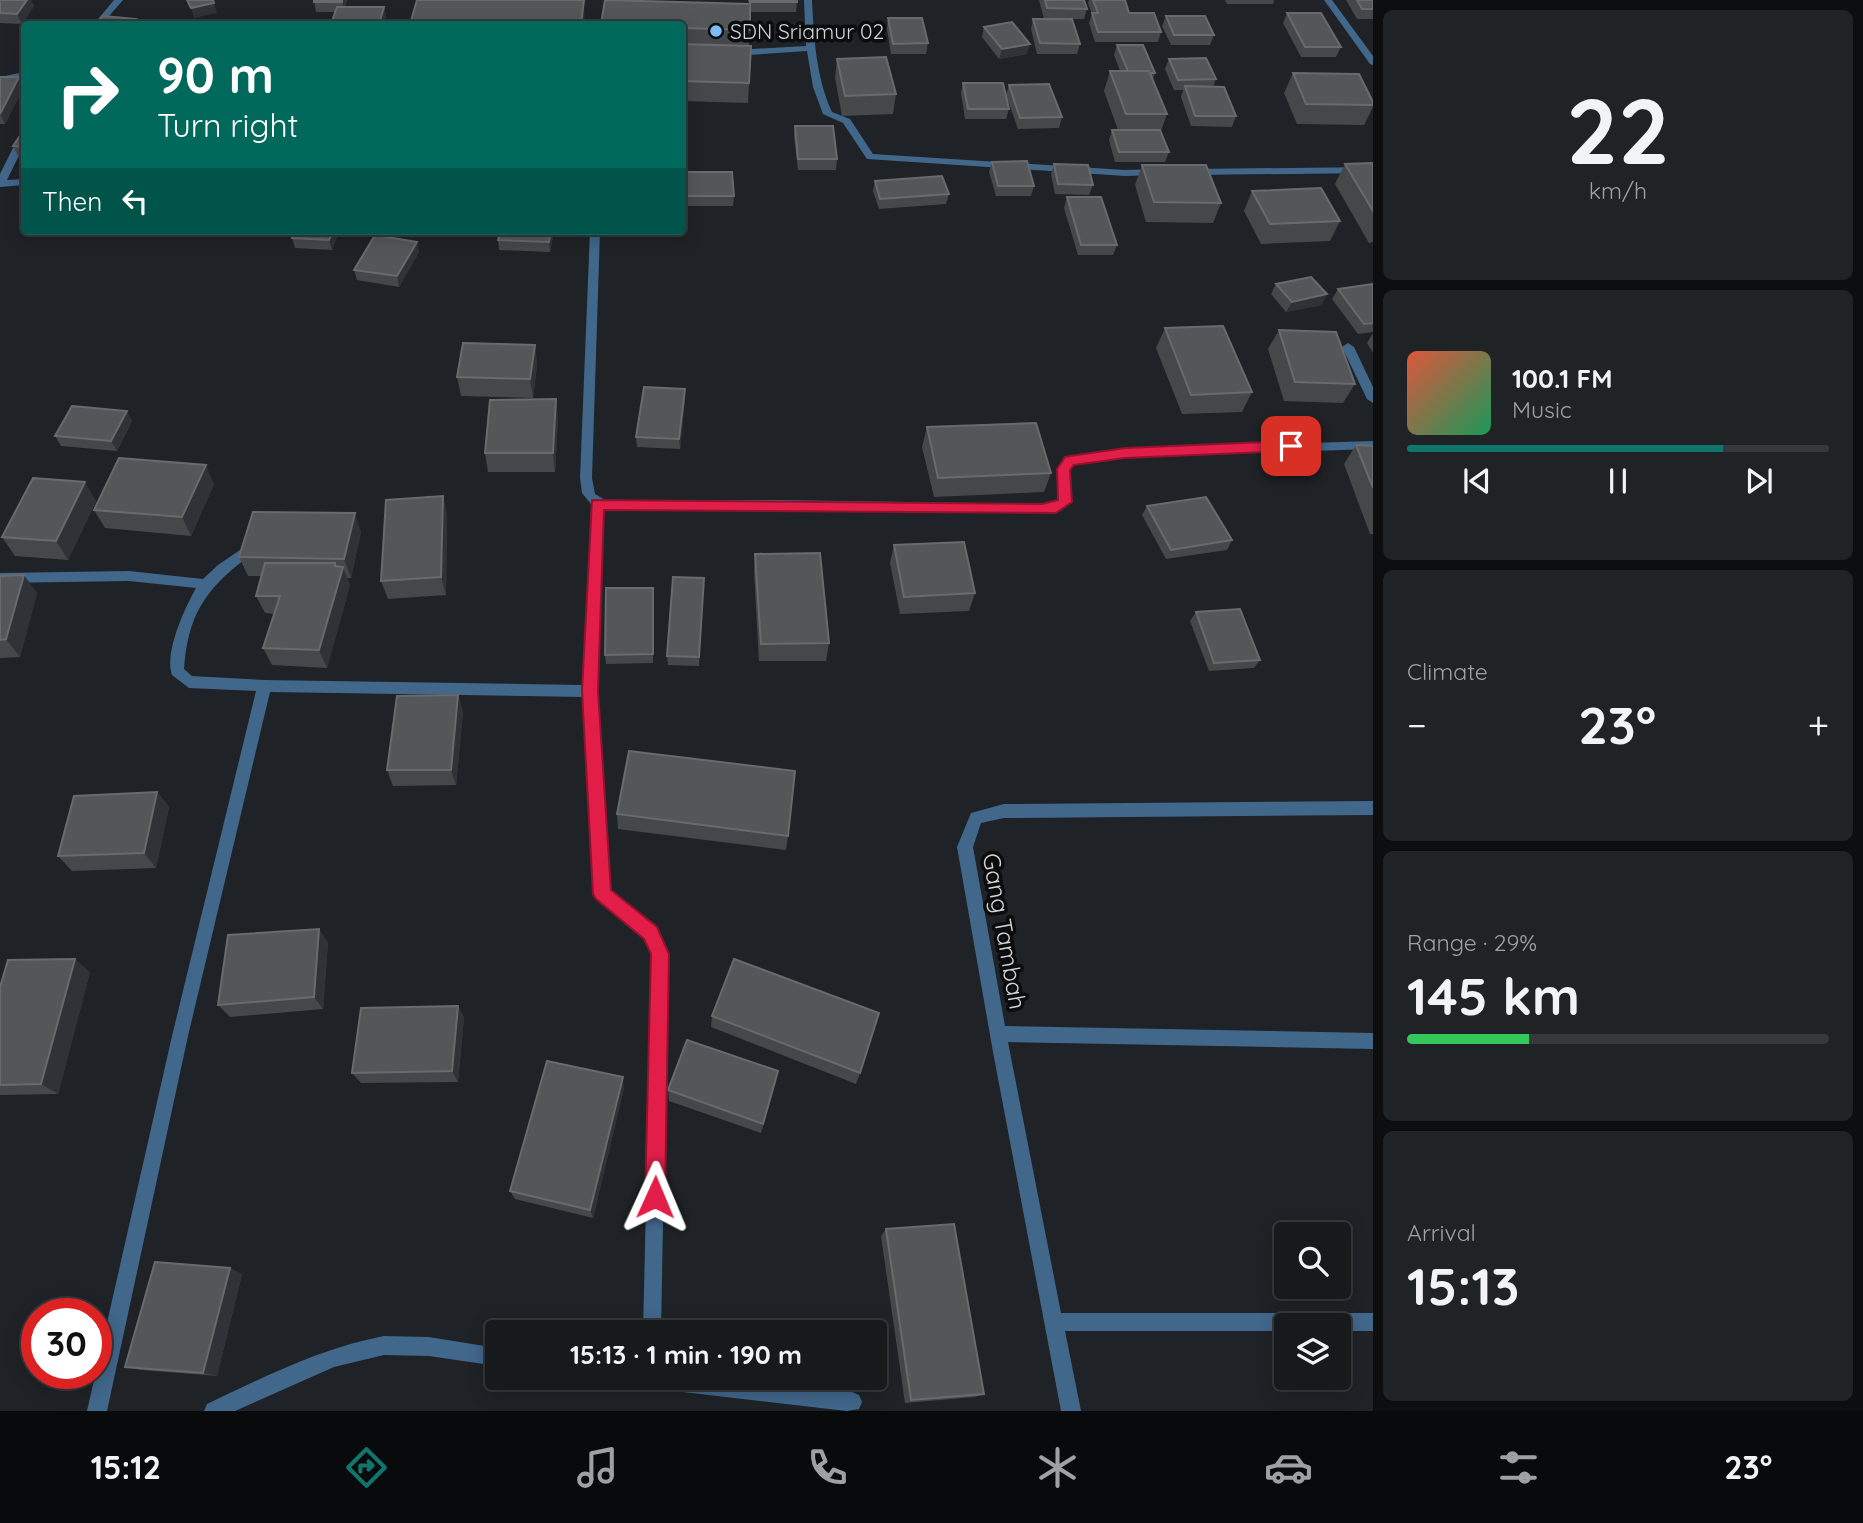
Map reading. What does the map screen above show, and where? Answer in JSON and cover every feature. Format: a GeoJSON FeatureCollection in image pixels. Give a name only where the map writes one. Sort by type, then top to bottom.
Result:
{"type":"FeatureCollection","features":[{"type":"Feature","properties":{"kind":"street"},"geometry":{"type":"LineString","coordinates":[[101,21],[119,0]]}},
{"type":"Feature","properties":{"kind":"street"},"geometry":{"type":"LineString","coordinates":[[808,0],[811,48],[822,104],[828,114],[847,121],[870,157],[1125,173],[1166,172]]}},
{"type":"Feature","properties":{"kind":"street"},"geometry":{"type":"LineString","coordinates":[[1328,0],[1373,62]]}},
{"type":"Feature","properties":{"kind":"street"},"geometry":{"type":"LineString","coordinates":[[721,54],[811,48]]}},
{"type":"Feature","properties":{"kind":"street"},"geometry":{"type":"LineString","coordinates":[[0,80],[21,76]]}},
{"type":"Feature","properties":{"kind":"street"},"geometry":{"type":"LineString","coordinates":[[0,184],[21,142]]}},
{"type":"Feature","properties":{"kind":"street"},"geometry":{"type":"LineString","coordinates":[[1180,172],[1373,170]]}},
{"type":"Feature","properties":{"kind":"street"},"geometry":{"type":"LineString","coordinates":[[0,184],[21,182]]}},
{"type":"Feature","properties":{"kind":"street"},"geometry":{"type":"LineString","coordinates":[[595,235],[586,478],[587,491],[597,503],[607,506],[1056,508],[1065,502],[1063,469],[1070,461],[1125,453],[1373,445]]}},
{"type":"Feature","properties":{"kind":"street"},"geometry":{"type":"LineString","coordinates":[[1348,347],[1373,399]]}},
{"type":"Feature","properties":{"kind":"street"},"geometry":{"type":"LineString","coordinates":[[597,503],[590,691],[602,894],[651,933],[660,954],[652,1320]]}},
{"type":"Feature","properties":{"kind":"street"},"geometry":{"type":"LineString","coordinates":[[240,555],[206,585],[193,606],[178,655],[177,671],[189,681],[264,687],[590,691]]}},
{"type":"Feature","properties":{"kind":"street"},"geometry":{"type":"LineString","coordinates":[[0,578],[159,577],[206,585]]}},
{"type":"Feature","properties":{"kind":"street"},"geometry":{"type":"LineString","coordinates":[[97,1411],[180,1036],[264,687]]}},
{"type":"Feature","properties":{"kind":"street","name":"Gang Tambah"},"geometry":{"type":"LineString","coordinates":[[1071,1411],[998,1034],[965,847],[976,818],[1004,811],[1373,808]]}},
{"type":"Feature","properties":{"kind":"street"},"geometry":{"type":"LineString","coordinates":[[998,1034],[1373,1041]]}},
{"type":"Feature","properties":{"kind":"street"},"geometry":{"type":"LineString","coordinates":[[1054,1322],[1373,1322]]}},
{"type":"Feature","properties":{"kind":"street"},"geometry":{"type":"LineString","coordinates":[[214,1411],[325,1361],[366,1349],[404,1344],[485,1355]]}},
{"type":"Feature","properties":{"kind":"street"},"geometry":{"type":"LineString","coordinates":[[750,1390],[852,1402]]}},
{"type":"Feature","properties":{"kind":"building"},"geometry":{"type":"Polygon","coordinates":[[[0,0],[27,0],[17,14],[0,13],[0,0]]]}},
{"type":"Feature","properties":{"kind":"building"},"geometry":{"type":"Polygon","coordinates":[[[187,0],[213,0],[214,3],[191,8],[187,0]]]}},
{"type":"Feature","properties":{"kind":"building"},"geometry":{"type":"Polygon","coordinates":[[[342,0],[342,2],[314,2],[342,0]]]}},
{"type":"Feature","properties":{"kind":"building"},"geometry":{"type":"Polygon","coordinates":[[[417,0],[584,0],[581,21],[411,21],[417,0]]]}},
{"type":"Feature","properties":{"kind":"building"},"geometry":{"type":"Polygon","coordinates":[[[605,0],[750,4],[750,30],[686,28],[686,21],[602,21],[605,0]]]}},
{"type":"Feature","properties":{"kind":"building"},"geometry":{"type":"Polygon","coordinates":[[[749,0],[797,0],[797,2],[750,2],[749,0]]]}},
{"type":"Feature","properties":{"kind":"building"},"geometry":{"type":"Polygon","coordinates":[[[1045,0],[1084,0],[1087,9],[1047,8],[1045,0]]]}},
{"type":"Feature","properties":{"kind":"building"},"geometry":{"type":"Polygon","coordinates":[[[1093,0],[1125,0],[1129,13],[1154,13],[1161,32],[1098,32],[1092,13],[1098,13],[1093,0]]]}},
{"type":"Feature","properties":{"kind":"building"},"geometry":{"type":"Polygon","coordinates":[[[1357,0],[1373,0],[1373,9],[1362,9],[1357,0]]]}},
{"type":"Feature","properties":{"kind":"building"},"geometry":{"type":"Polygon","coordinates":[[[337,7],[384,7],[380,21],[332,21],[337,7]]]}},
{"type":"Feature","properties":{"kind":"building"},"geometry":{"type":"Polygon","coordinates":[[[1287,13],[1321,13],[1341,47],[1305,47],[1287,13]]]}},
{"type":"Feature","properties":{"kind":"building"},"geometry":{"type":"Polygon","coordinates":[[[103,16],[136,19],[134,21],[98,21],[103,16]]]}},
{"type":"Feature","properties":{"kind":"building"},"geometry":{"type":"Polygon","coordinates":[[[1166,16],[1205,16],[1214,35],[1174,35],[1166,16]]]}},
{"type":"Feature","properties":{"kind":"building"},"geometry":{"type":"Polygon","coordinates":[[[888,18],[922,18],[928,43],[893,44],[888,18]]]}},
{"type":"Feature","properties":{"kind":"building"},"geometry":{"type":"Polygon","coordinates":[[[1033,19],[1072,19],[1080,44],[1040,43],[1033,19]]]}},
{"type":"Feature","properties":{"kind":"building"},"geometry":{"type":"Polygon","coordinates":[[[1012,22],[1030,44],[1002,49],[984,27],[1012,22]]]}},
{"type":"Feature","properties":{"kind":"building"},"geometry":{"type":"Polygon","coordinates":[[[686,44],[751,46],[749,83],[686,81],[686,44]]]}},
{"type":"Feature","properties":{"kind":"building"},"geometry":{"type":"Polygon","coordinates":[[[1117,45],[1143,45],[1155,73],[1128,71],[1117,45]]]}},
{"type":"Feature","properties":{"kind":"building"},"geometry":{"type":"Polygon","coordinates":[[[886,57],[896,94],[845,96],[837,59],[886,57]]]}},
{"type":"Feature","properties":{"kind":"building"},"geometry":{"type":"Polygon","coordinates":[[[1206,58],[1216,79],[1178,80],[1169,59],[1206,58]]]}},
{"type":"Feature","properties":{"kind":"building"},"geometry":{"type":"Polygon","coordinates":[[[1110,71],[1149,71],[1167,114],[1126,114],[1110,71]]]}},
{"type":"Feature","properties":{"kind":"building"},"geometry":{"type":"Polygon","coordinates":[[[1293,73],[1359,74],[1373,105],[1306,104],[1293,73]]]}},
{"type":"Feature","properties":{"kind":"building"},"geometry":{"type":"Polygon","coordinates":[[[0,77],[19,77],[0,114],[0,77]]]}},
{"type":"Feature","properties":{"kind":"building"},"geometry":{"type":"Polygon","coordinates":[[[963,83],[1003,83],[1009,109],[968,109],[963,83]]]}},
{"type":"Feature","properties":{"kind":"building"},"geometry":{"type":"Polygon","coordinates":[[[1049,84],[1062,117],[1020,118],[1009,85],[1049,84]]]}},
{"type":"Feature","properties":{"kind":"building"},"geometry":{"type":"Polygon","coordinates":[[[1185,86],[1224,87],[1236,116],[1195,116],[1185,86]]]}},
{"type":"Feature","properties":{"kind":"building"},"geometry":{"type":"Polygon","coordinates":[[[795,126],[833,126],[837,159],[798,159],[795,126]]]}},
{"type":"Feature","properties":{"kind":"building"},"geometry":{"type":"Polygon","coordinates":[[[1112,130],[1160,130],[1169,152],[1119,152],[1112,130]]]}},
{"type":"Feature","properties":{"kind":"building"},"geometry":{"type":"Polygon","coordinates":[[[21,134],[21,147],[13,146],[21,134]]]}},
{"type":"Feature","properties":{"kind":"building"},"geometry":{"type":"Polygon","coordinates":[[[1027,161],[1034,186],[998,186],[992,162],[1027,161]]]}},
{"type":"Feature","properties":{"kind":"building"},"geometry":{"type":"Polygon","coordinates":[[[1373,163],[1373,211],[1345,164],[1373,163]]]}},
{"type":"Feature","properties":{"kind":"building"},"geometry":{"type":"Polygon","coordinates":[[[1054,164],[1088,165],[1093,185],[1058,184],[1054,164]]]}},
{"type":"Feature","properties":{"kind":"building"},"geometry":{"type":"Polygon","coordinates":[[[1142,165],[1206,165],[1221,203],[1154,202],[1142,165]]]}},
{"type":"Feature","properties":{"kind":"building"},"geometry":{"type":"Polygon","coordinates":[[[686,172],[732,172],[734,196],[686,196],[686,172]]]}},
{"type":"Feature","properties":{"kind":"building"},"geometry":{"type":"Polygon","coordinates":[[[942,176],[949,194],[880,199],[875,181],[942,176]]]}},
{"type":"Feature","properties":{"kind":"building"},"geometry":{"type":"Polygon","coordinates":[[[1321,188],[1340,221],[1270,224],[1252,191],[1321,188]]]}},
{"type":"Feature","properties":{"kind":"building"},"geometry":{"type":"Polygon","coordinates":[[[1067,197],[1101,197],[1117,245],[1081,245],[1067,197]]]}},
{"type":"Feature","properties":{"kind":"building"},"geometry":{"type":"Polygon","coordinates":[[[293,235],[331,235],[329,240],[292,238],[293,235]]]}},
{"type":"Feature","properties":{"kind":"building"},"geometry":{"type":"Polygon","coordinates":[[[375,235],[417,242],[397,276],[354,270],[375,235]]]}},
{"type":"Feature","properties":{"kind":"building"},"geometry":{"type":"Polygon","coordinates":[[[499,235],[550,235],[549,242],[498,240],[499,235]]]}},
{"type":"Feature","properties":{"kind":"building"},"geometry":{"type":"Polygon","coordinates":[[[1311,277],[1327,294],[1292,302],[1276,284],[1311,277]]]}},
{"type":"Feature","properties":{"kind":"building"},"geometry":{"type":"Polygon","coordinates":[[[1373,284],[1373,323],[1364,324],[1338,289],[1373,284]]]}},
{"type":"Feature","properties":{"kind":"building"},"geometry":{"type":"Polygon","coordinates":[[[1223,326],[1252,392],[1191,395],[1165,328],[1223,326]]]}},
{"type":"Feature","properties":{"kind":"building"},"geometry":{"type":"Polygon","coordinates":[[[1279,330],[1336,332],[1355,384],[1295,382],[1279,330]]]}},
{"type":"Feature","properties":{"kind":"building"},"geometry":{"type":"Polygon","coordinates":[[[463,343],[535,345],[530,379],[457,377],[463,343]]]}},
{"type":"Feature","properties":{"kind":"building"},"geometry":{"type":"Polygon","coordinates":[[[644,387],[685,389],[679,439],[636,437],[644,387]]]}},
{"type":"Feature","properties":{"kind":"building"},"geometry":{"type":"Polygon","coordinates":[[[556,399],[553,453],[485,453],[490,400],[556,399]]]}},
{"type":"Feature","properties":{"kind":"building"},"geometry":{"type":"Polygon","coordinates":[[[72,406],[127,411],[111,441],[55,436],[72,406]]]}},
{"type":"Feature","properties":{"kind":"building"},"geometry":{"type":"Polygon","coordinates":[[[1036,423],[1051,473],[938,478],[927,427],[1036,423]]]}},
{"type":"Feature","properties":{"kind":"building"},"geometry":{"type":"Polygon","coordinates":[[[1356,445],[1373,446],[1373,488],[1356,445]]]}},
{"type":"Feature","properties":{"kind":"building"},"geometry":{"type":"Polygon","coordinates":[[[119,458],[206,465],[182,517],[94,510],[119,458]]]}},
{"type":"Feature","properties":{"kind":"building"},"geometry":{"type":"Polygon","coordinates":[[[33,478],[85,482],[56,541],[2,537],[33,478]]]}},
{"type":"Feature","properties":{"kind":"building"},"geometry":{"type":"Polygon","coordinates":[[[443,496],[441,577],[381,581],[386,500],[443,496]]]}},
{"type":"Feature","properties":{"kind":"building"},"geometry":{"type":"Polygon","coordinates":[[[1206,497],[1232,540],[1171,550],[1147,506],[1206,497]]]}},
{"type":"Feature","properties":{"kind":"building"},"geometry":{"type":"Polygon","coordinates":[[[253,512],[355,513],[344,559],[239,557],[253,512]]]}},
{"type":"Feature","properties":{"kind":"building"},"geometry":{"type":"Polygon","coordinates":[[[964,542],[975,593],[904,597],[894,545],[964,542]]]}},
{"type":"Feature","properties":{"kind":"building"},"geometry":{"type":"Polygon","coordinates":[[[820,553],[829,643],[761,644],[755,554],[820,553]]]}},
{"type":"Feature","properties":{"kind":"building"},"geometry":{"type":"Polygon","coordinates":[[[265,563],[335,563],[335,566],[343,567],[319,650],[263,648],[280,596],[256,596],[265,563]]]}},
{"type":"Feature","properties":{"kind":"building"},"geometry":{"type":"Polygon","coordinates":[[[24,575],[6,639],[0,640],[0,576],[24,575]]]}},
{"type":"Feature","properties":{"kind":"building"},"geometry":{"type":"Polygon","coordinates":[[[673,577],[704,578],[699,657],[667,656],[673,577]]]}},
{"type":"Feature","properties":{"kind":"building"},"geometry":{"type":"Polygon","coordinates":[[[606,588],[653,588],[653,654],[605,655],[606,588]]]}},
{"type":"Feature","properties":{"kind":"building"},"geometry":{"type":"Polygon","coordinates":[[[1240,609],[1260,660],[1214,663],[1196,612],[1240,609]]]}},
{"type":"Feature","properties":{"kind":"building"},"geometry":{"type":"Polygon","coordinates":[[[458,695],[451,770],[387,770],[397,696],[458,695]]]}},
{"type":"Feature","properties":{"kind":"building"},"geometry":{"type":"Polygon","coordinates":[[[629,751],[795,771],[788,836],[617,814],[629,751]]]}},
{"type":"Feature","properties":{"kind":"building"},"geometry":{"type":"Polygon","coordinates":[[[157,792],[144,853],[58,856],[74,796],[157,792]]]}},
{"type":"Feature","properties":{"kind":"building"},"geometry":{"type":"Polygon","coordinates":[[[319,929],[314,997],[218,1005],[228,935],[319,929]]]}},
{"type":"Feature","properties":{"kind":"building"},"geometry":{"type":"Polygon","coordinates":[[[75,959],[41,1084],[0,1085],[0,987],[8,960],[75,959]]]}},
{"type":"Feature","properties":{"kind":"building"},"geometry":{"type":"Polygon","coordinates":[[[734,959],[879,1013],[860,1073],[712,1016],[734,959]]]}},
{"type":"Feature","properties":{"kind":"building"},"geometry":{"type":"Polygon","coordinates":[[[458,1006],[452,1071],[352,1073],[361,1008],[458,1006]]]}},
{"type":"Feature","properties":{"kind":"building"},"geometry":{"type":"Polygon","coordinates":[[[687,1040],[778,1071],[763,1124],[668,1090],[687,1040]]]}},
{"type":"Feature","properties":{"kind":"building"},"geometry":{"type":"Polygon","coordinates":[[[547,1061],[623,1077],[590,1210],[510,1191],[547,1061]]]}},
{"type":"Feature","properties":{"kind":"building"},"geometry":{"type":"Polygon","coordinates":[[[954,1224],[984,1394],[911,1400],[886,1229],[954,1224]]]}},
{"type":"Feature","properties":{"kind":"building"},"geometry":{"type":"Polygon","coordinates":[[[155,1262],[230,1268],[203,1373],[125,1367],[155,1262]]]}},
{"type":"Feature","properties":{"kind":"place","name":"SDN Sriamur 02"},"geometry":{"type":"Point","coordinates":[716,31]}},
{"type":"Feature","properties":{"kind":"route"},"geometry":{"type":"LineString","coordinates":[[655,1197],[660,954],[651,933],[602,894],[590,691],[597,503],[607,506],[1056,508],[1065,502],[1063,469],[1070,461],[1125,453],[1291,446]]}}]}
